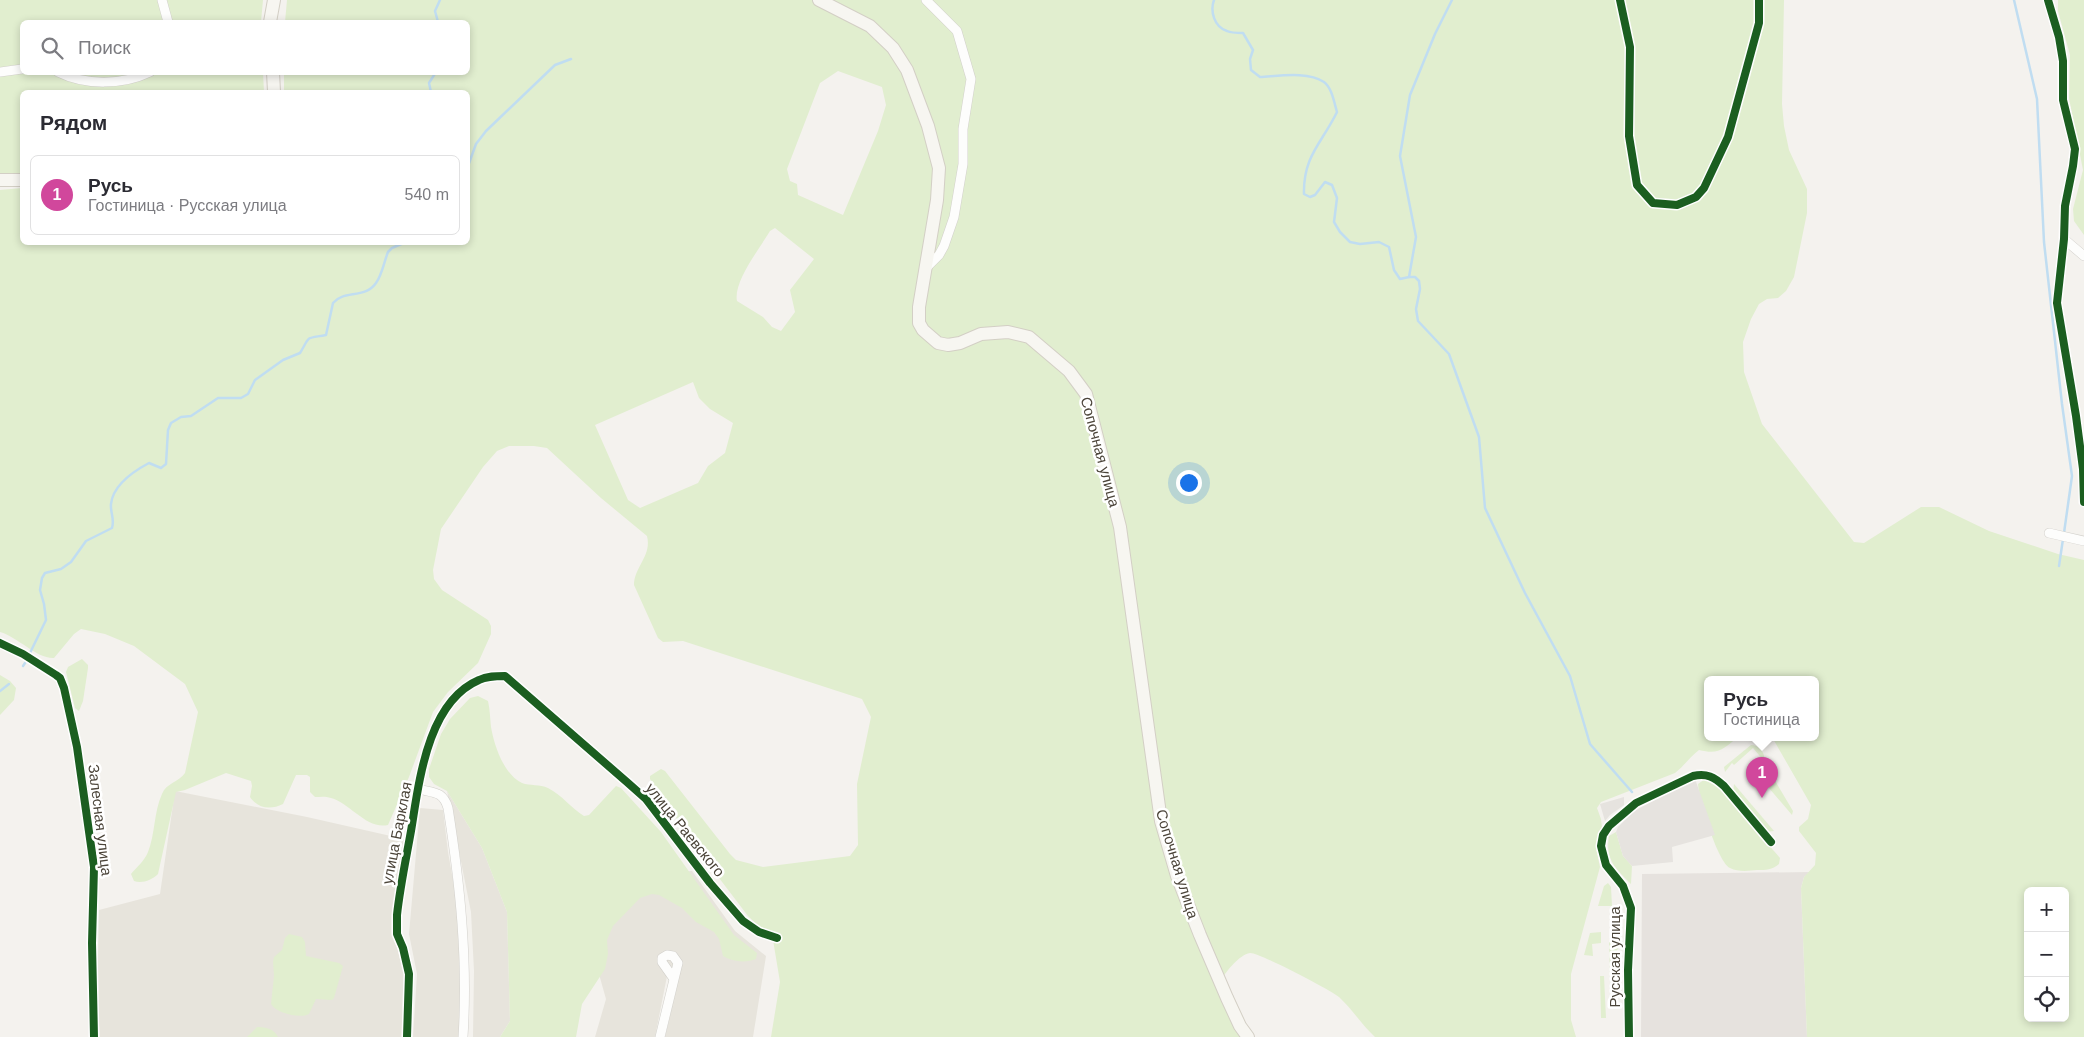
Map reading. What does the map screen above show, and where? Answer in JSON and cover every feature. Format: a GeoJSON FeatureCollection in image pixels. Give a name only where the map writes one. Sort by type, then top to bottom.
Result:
{"type":"FeatureCollection","features":[{"type":"Feature","properties":{"kind":"main road"},"geometry":{"type":"LineString","coordinates":[[270,20],[274,0]]}},
{"type":"Feature","properties":{"kind":"main road","name":"Сопочная улица"},"geometry":{"type":"LineString","coordinates":[[819,0],[870,26],[893,48],[907,70],[928,126],[939,168],[919,307],[919,323],[923,330],[938,343],[948,345],[960,343],[981,334],[1008,332],[1029,337],[1055,357],[1078,382],[1086,394],[1120,527],[1160,821],[1200,935],[1233,1012],[1248,1037]]}},
{"type":"Feature","properties":{"kind":"main road"},"geometry":{"type":"LineString","coordinates":[[273,75],[274,90]]}},
{"type":"Feature","properties":{"kind":"main road"},"geometry":{"type":"LineString","coordinates":[[0,180],[20,180]]}},
{"type":"Feature","properties":{"kind":"street"},"geometry":{"type":"LineString","coordinates":[[162,0],[167,20]]}},
{"type":"Feature","properties":{"kind":"street"},"geometry":{"type":"LineString","coordinates":[[926,0],[956,31],[971,79],[963,129],[963,164],[954,217],[940,255],[926,268]]}},
{"type":"Feature","properties":{"kind":"street"},"geometry":{"type":"LineString","coordinates":[[1620,0],[1630,47],[1629,136],[1637,185],[1653,203],[1678,205],[1696,197],[1704,188],[1728,137],[1759,24],[1759,0]]}},
{"type":"Feature","properties":{"kind":"street"},"geometry":{"type":"LineString","coordinates":[[2048,0],[2059,37],[2063,61],[2063,100],[2075,149],[2065,206],[2064,239],[2057,302],[2076,416],[2083,469],[2084,502]]}},
{"type":"Feature","properties":{"kind":"street"},"geometry":{"type":"LineString","coordinates":[[0,72],[20,69]]}},
{"type":"Feature","properties":{"kind":"street"},"geometry":{"type":"LineString","coordinates":[[65,75],[74,79],[101,81],[137,78],[144,75]]}},
{"type":"Feature","properties":{"kind":"street"},"geometry":{"type":"LineString","coordinates":[[2064,239],[2084,256]]}},
{"type":"Feature","properties":{"kind":"street"},"geometry":{"type":"LineString","coordinates":[[2049,533],[2080,540]]}},
{"type":"Feature","properties":{"kind":"street","name":"Залесная улица"},"geometry":{"type":"LineString","coordinates":[[0,643],[33,660],[60,678],[63,683],[77,747],[94,867],[92,943],[94,1037]]}},
{"type":"Feature","properties":{"kind":"street","name":"улица Барклая"},"geometry":{"type":"LineString","coordinates":[[407,1037],[409,974],[403,948],[397,934],[397,915],[418,789],[428,745],[441,716],[455,697],[467,686],[480,679],[505,676]]}},
{"type":"Feature","properties":{"kind":"street","name":"улица Раевского"},"geometry":{"type":"LineString","coordinates":[[505,676],[646,799],[710,883],[743,920],[758,932],[777,938]]}},
{"type":"Feature","properties":{"kind":"street","name":"Русская улица"},"geometry":{"type":"LineString","coordinates":[[1629,1037],[1628,970],[1631,908],[1624,886],[1606,865],[1601,846],[1606,830],[1636,803],[1693,776],[1703,774],[1715,778],[1724,786],[1771,842]]}},
{"type":"Feature","properties":{"kind":"street","name":"улица Барклая"},"geometry":{"type":"LineString","coordinates":[[418,789],[441,795],[445,798],[448,808],[462,906],[465,1006],[462,1037]]}},
{"type":"Feature","properties":{"kind":"street"},"geometry":{"type":"LineString","coordinates":[[660,1037],[674,979]]}},
{"type":"Feature","properties":{"kind":"shaded area"},"geometry":{"type":"Polygon","coordinates":[[[1695,779],[1715,835],[1672,847],[1673,862],[1632,866],[1623,856],[1616,832],[1618,827],[1634,811],[1695,779]]]}},
{"type":"Feature","properties":{"kind":"shaded area"},"geometry":{"type":"Polygon","coordinates":[[[175,791],[307,817],[404,839],[394,915],[394,936],[404,974],[403,1037],[100,1037],[97,1001],[99,910],[160,894],[175,791]]]}},
{"type":"Feature","properties":{"kind":"shaded area"},"geometry":{"type":"Polygon","coordinates":[[[447,791],[482,848],[507,912],[510,1021],[500,1037],[473,1037],[474,971],[471,912],[447,791]]]}},
{"type":"Feature","properties":{"kind":"shaded area"},"geometry":{"type":"Polygon","coordinates":[[[1624,797],[1624,805],[1605,821],[1600,804],[1624,797]]]}},
{"type":"Feature","properties":{"kind":"shaded area"},"geometry":{"type":"Polygon","coordinates":[[[420,808],[443,810],[458,908],[459,1037],[413,1037],[417,974],[409,934],[420,808]]]}},
{"type":"Feature","properties":{"kind":"shaded area"},"geometry":{"type":"Polygon","coordinates":[[[692,871],[735,931],[766,956],[753,1037],[665,1037],[680,973],[668,971],[655,1037],[595,1037],[606,999],[591,946],[603,877],[692,871]]]}},
{"type":"Feature","properties":{"kind":"shaded area"},"geometry":{"type":"Polygon","coordinates":[[[1811,872],[1804,877],[1801,888],[1807,1037],[1641,1037],[1642,874],[1811,872]]]}},
{"type":"Feature","properties":{"kind":"green space"},"geometry":{"type":"Polygon","coordinates":[[[0,0],[263,0],[261,20],[20,20],[20,75],[263,75],[264,90],[20,90],[20,173],[0,175],[0,0]]]}},
{"type":"Feature","properties":{"kind":"green space"},"geometry":{"type":"Polygon","coordinates":[[[287,0],[1784,0],[1782,104],[1784,126],[1789,150],[1807,189],[1807,213],[1794,277],[1786,291],[1778,298],[1767,299],[1759,304],[1751,319],[1743,342],[1744,372],[1762,424],[1854,542],[1864,543],[1921,507],[1939,507],[1989,531],[2058,554],[2084,560],[2084,1037],[1807,1037],[1801,888],[1804,877],[1815,865],[1816,853],[1799,831],[1799,827],[1808,819],[1811,805],[1774,741],[1819,741],[1819,676],[1704,676],[1704,741],[1733,741],[1720,750],[1711,752],[1699,750],[1675,773],[1601,802],[1597,808],[1602,827],[1596,848],[1600,867],[1571,974],[1571,1020],[1576,1037],[1375,1037],[1339,997],[1280,965],[1250,953],[1238,960],[1222,978],[1243,1037],[771,1037],[780,982],[773,940],[748,916],[700,853],[650,779],[650,776],[661,769],[665,771],[736,860],[763,867],[850,856],[858,845],[857,784],[871,717],[862,699],[683,641],[663,642],[658,638],[634,585],[647,550],[647,536],[601,498],[547,448],[534,446],[509,446],[497,451],[483,467],[441,529],[433,570],[434,579],[442,590],[488,620],[491,626],[491,634],[478,663],[448,692],[433,712],[409,777],[388,825],[373,824],[331,798],[315,797],[310,792],[310,777],[307,775],[296,775],[283,804],[269,808],[257,804],[250,797],[251,781],[226,773],[176,792],[158,874],[147,881],[134,881],[131,874],[143,861],[148,852],[157,808],[162,794],[166,787],[185,773],[198,712],[185,684],[134,646],[105,634],[81,629],[74,634],[54,658],[34,652],[14,638],[0,632],[0,190],[20,188],[20,245],[470,245],[470,90],[284,90],[284,75],[470,75],[470,20],[285,20],[287,0]],[[838,71],[820,83],[787,169],[790,181],[797,184],[798,195],[843,215],[878,131],[886,105],[882,87],[838,71]],[[775,228],[770,231],[743,275],[739,284],[737,301],[763,317],[772,327],[781,331],[795,312],[790,290],[814,259],[775,228]],[[693,382],[595,425],[628,500],[640,508],[698,483],[708,466],[725,453],[733,423],[710,409],[699,398],[693,382]]]}},
{"type":"Feature","properties":{"kind":"green space"},"geometry":{"type":"Polygon","coordinates":[[[2058,0],[2084,0],[2084,235],[2074,221],[2073,209],[2083,170],[2069,98],[2070,55],[2058,11],[2058,0]]]}},
{"type":"Feature","properties":{"kind":"green space"},"geometry":{"type":"Polygon","coordinates":[[[82,659],[88,665],[88,668],[83,701],[79,711],[75,708],[66,672],[68,667],[82,659]]]}},
{"type":"Feature","properties":{"kind":"green space"},"geometry":{"type":"Polygon","coordinates":[[[0,675],[10,681],[16,688],[14,700],[0,715],[0,675]]]}},
{"type":"Feature","properties":{"kind":"green space"},"geometry":{"type":"Polygon","coordinates":[[[478,696],[488,701],[491,727],[497,751],[505,767],[516,779],[525,784],[548,788],[584,816],[589,815],[616,786],[621,788],[661,832],[734,935],[757,953],[756,959],[739,961],[723,956],[719,939],[714,932],[696,922],[682,908],[659,895],[652,894],[640,898],[613,926],[607,940],[608,954],[605,969],[582,1004],[576,1037],[500,1037],[510,1021],[507,912],[482,848],[447,791],[434,784],[429,777],[429,769],[441,734],[450,719],[470,698],[478,696]]]}},
{"type":"Feature","properties":{"kind":"green space"},"geometry":{"type":"Polygon","coordinates":[[[1751,745],[1757,746],[1761,750],[1764,755],[1764,761],[1753,748],[1734,765],[1732,763],[1725,772],[1724,767],[1751,745]]]}},
{"type":"Feature","properties":{"kind":"green space"},"geometry":{"type":"Polygon","coordinates":[[[1769,778],[1774,779],[1793,811],[1792,815],[1763,781],[1769,778]]]}},
{"type":"Feature","properties":{"kind":"green space"},"geometry":{"type":"Polygon","coordinates":[[[1705,779],[1712,781],[1721,788],[1741,809],[1780,858],[1779,864],[1769,869],[1743,871],[1730,868],[1725,863],[1714,842],[1702,802],[1698,784],[1705,779]]]}},
{"type":"Feature","properties":{"kind":"green space"},"geometry":{"type":"Polygon","coordinates":[[[1734,784],[1774,831],[1765,832],[1733,793],[1734,784]]]}},
{"type":"Feature","properties":{"kind":"green space"},"geometry":{"type":"Polygon","coordinates":[[[1616,832],[1623,856],[1632,866],[1631,884],[1616,869],[1610,858],[1609,836],[1616,832]]]}},
{"type":"Feature","properties":{"kind":"green space"},"geometry":{"type":"Polygon","coordinates":[[[1608,883],[1611,887],[1612,906],[1598,906],[1604,886],[1608,883]]]}},
{"type":"Feature","properties":{"kind":"green space"},"geometry":{"type":"Polygon","coordinates":[[[1611,910],[1618,910],[1620,912],[1621,943],[1616,952],[1616,975],[1610,975],[1609,942],[1618,942],[1618,911],[1611,910]]]}},
{"type":"Feature","properties":{"kind":"green space"},"geometry":{"type":"Polygon","coordinates":[[[1601,932],[1601,943],[1592,944],[1593,956],[1584,955],[1590,933],[1601,932]]]}},
{"type":"Feature","properties":{"kind":"green space"},"geometry":{"type":"Polygon","coordinates":[[[289,934],[302,937],[305,942],[306,956],[339,963],[343,966],[334,998],[332,1000],[316,999],[309,1014],[300,1016],[278,1010],[271,1004],[274,957],[282,950],[285,938],[289,934]]]}},
{"type":"Feature","properties":{"kind":"green space"},"geometry":{"type":"Polygon","coordinates":[[[1600,976],[1604,976],[1606,1018],[1601,1018],[1600,976]]]}},
{"type":"Feature","properties":{"kind":"green space"},"geometry":{"type":"Polygon","coordinates":[[[257,1027],[269,1029],[278,1037],[247,1037],[257,1027]]]}},
{"type":"Feature","properties":{"kind":"waterway"},"geometry":{"type":"LineString","coordinates":[[437,20],[435,11],[440,0]]}},
{"type":"Feature","properties":{"kind":"waterway"},"geometry":{"type":"LineString","coordinates":[[1214,0],[1213,14],[1216,22],[1229,32],[1243,33],[1253,50],[1250,59],[1251,70],[1260,77],[1302,75],[1310,76],[1327,85],[1337,112],[1310,160],[1304,194],[1310,197],[1315,195],[1325,182],[1332,185],[1337,198],[1334,222],[1340,232],[1350,242],[1360,244],[1379,242],[1389,247],[1394,270],[1400,279],[1409,277]]}},
{"type":"Feature","properties":{"kind":"waterway"},"geometry":{"type":"LineString","coordinates":[[1452,0],[1435,34],[1410,95],[1400,156],[1416,237],[1409,277],[1415,277],[1419,281],[1420,289],[1416,309],[1418,321],[1449,354],[1479,437],[1485,508],[1525,593],[1570,676],[1590,744],[1632,792]]}},
{"type":"Feature","properties":{"kind":"waterway"},"geometry":{"type":"LineString","coordinates":[[2014,0],[2037,99],[2044,242],[2072,476],[2064,533]]}},
{"type":"Feature","properties":{"kind":"waterway"},"geometry":{"type":"LineString","coordinates":[[470,160],[476,144],[486,131],[555,65],[571,59]]}},
{"type":"Feature","properties":{"kind":"waterway"},"geometry":{"type":"LineString","coordinates":[[431,90],[429,83],[434,75]]}},
{"type":"Feature","properties":{"kind":"waterway"},"geometry":{"type":"LineString","coordinates":[[29,655],[46,620],[40,590],[45,573],[61,569],[71,562],[86,541],[112,528],[111,504],[116,491],[125,479],[149,463],[161,468],[166,464],[168,430],[171,423],[181,417],[191,416],[218,398],[241,398],[248,394],[255,380],[283,360],[300,353],[307,340],[326,335],[333,303],[342,297],[360,293],[371,288],[380,276],[388,252],[399,245]]}},
{"type":"Feature","properties":{"kind":"waterway"},"geometry":{"type":"LineString","coordinates":[[2059,566],[2063,539]]}},
{"type":"Feature","properties":{"kind":"waterway"},"geometry":{"type":"LineString","coordinates":[[23,666],[27,660]]}},
{"type":"Feature","properties":{"kind":"waterway"},"geometry":{"type":"LineString","coordinates":[[0,691],[9,684]]}},
{"type":"Feature","properties":{"kind":"cycle path"},"geometry":{"type":"LineString","coordinates":[[1620,0],[1630,47],[1629,136],[1637,185],[1653,203],[1677,205],[1696,197],[1704,188],[1728,137],[1759,23],[1759,0]]}},
{"type":"Feature","properties":{"kind":"cycle path"},"geometry":{"type":"LineString","coordinates":[[2048,0],[2059,37],[2063,61],[2063,100],[2075,149],[2065,206],[2064,239],[2057,303],[2076,416],[2083,469],[2084,502]]}},
{"type":"Feature","properties":{"kind":"cycle path"},"geometry":{"type":"LineString","coordinates":[[0,643],[23,654],[56,675],[60,678],[64,688],[77,747],[94,867],[92,943],[94,1037]]}},
{"type":"Feature","properties":{"kind":"cycle path"},"geometry":{"type":"LineString","coordinates":[[407,1037],[409,974],[403,948],[397,934],[397,915],[422,768],[428,746],[448,706],[461,691],[485,678],[505,676],[646,799],[710,883],[743,921],[759,932],[777,938]]}},
{"type":"Feature","properties":{"kind":"cycle path"},"geometry":{"type":"LineString","coordinates":[[1629,1037],[1628,970],[1631,908],[1623,886],[1606,865],[1601,846],[1603,835],[1609,826],[1636,803],[1693,776],[1706,775],[1724,786],[1771,842]]}},
{"type":"Feature","properties":{"kind":"place","name":"Русь"},"geometry":{"type":"Point","coordinates":[1762,798]}}]}
